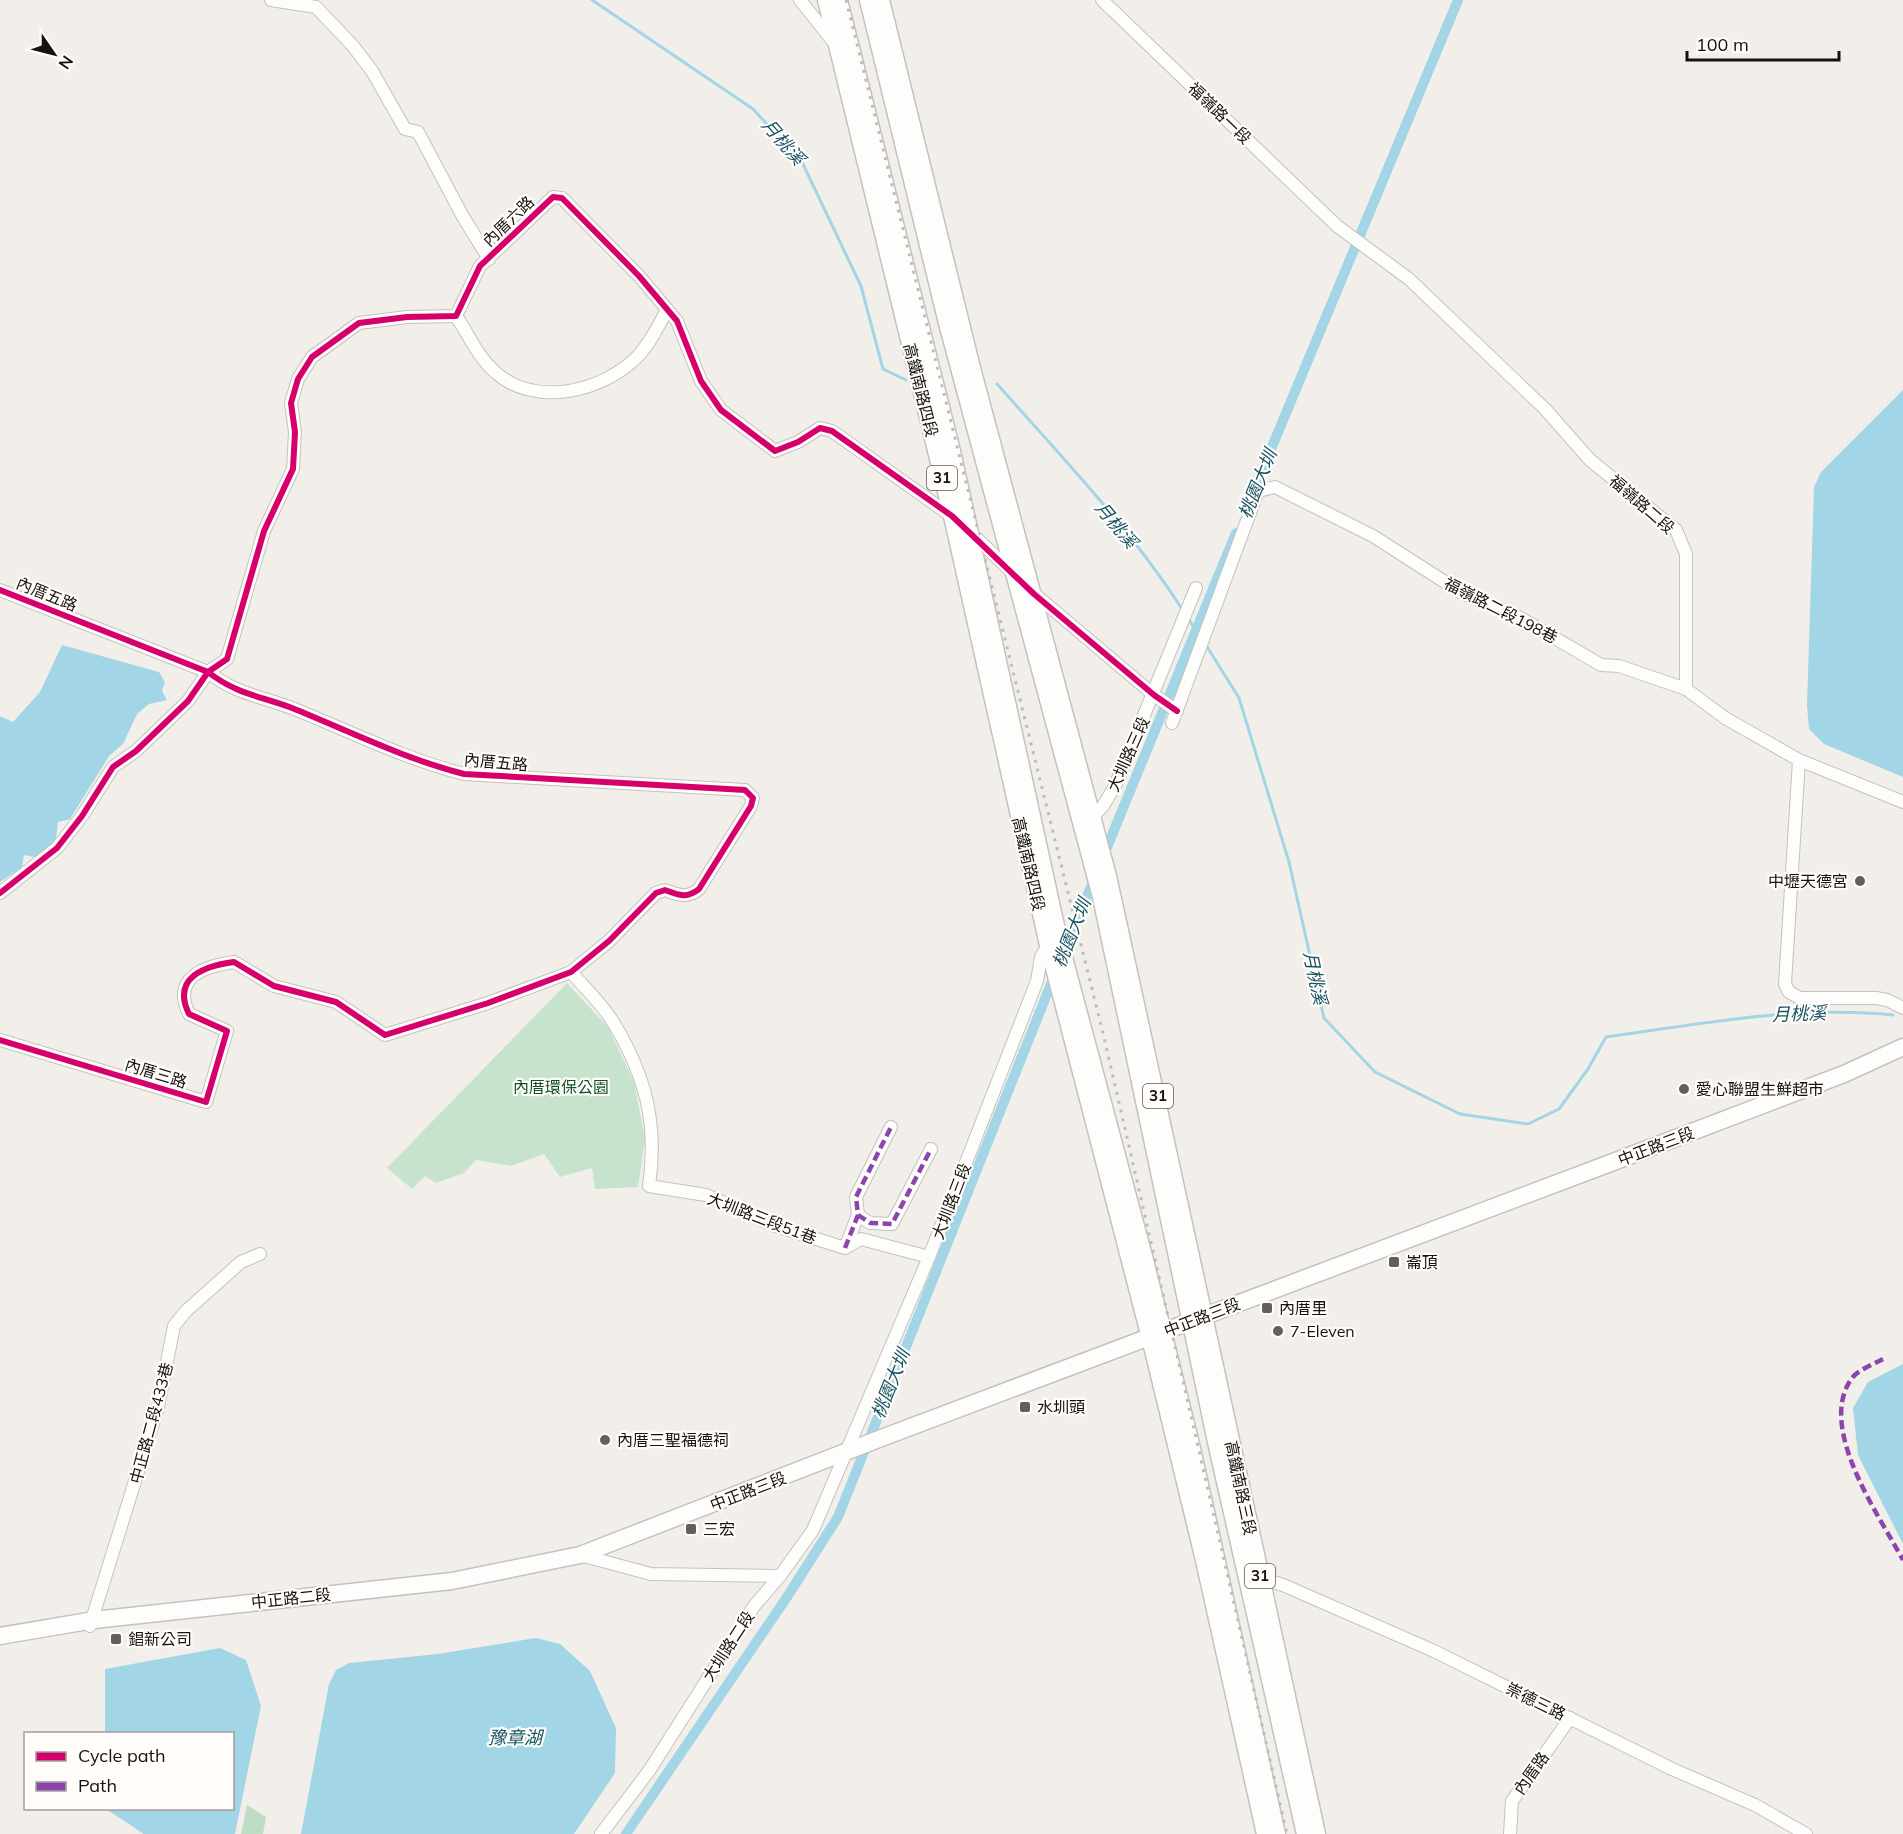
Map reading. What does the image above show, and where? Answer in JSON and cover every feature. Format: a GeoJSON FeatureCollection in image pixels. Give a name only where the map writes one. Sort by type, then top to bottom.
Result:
{"type":"FeatureCollection","features":[{"type":"Feature","properties":{"kind":"main road","name":"高鐵南路四段"},"geometry":{"type":"LineString","coordinates":[[826,0],[952,516],[974,623],[1052,946]]}},
{"type":"Feature","properties":{"kind":"main road","name":"高鐵南路四段"},"geometry":{"type":"LineString","coordinates":[[839,0],[952,451],[1002,677],[1052,946]]}},
{"type":"Feature","properties":{"kind":"main road","name":"31"},"geometry":{"type":"LineString","coordinates":[[868,0],[947,323],[1101,897],[1197,1320]]}},
{"type":"Feature","properties":{"kind":"main road","name":"31"},"geometry":{"type":"LineString","coordinates":[[881,0],[972,368],[1094,815],[1197,1320]]}},
{"type":"Feature","properties":{"kind":"main road"},"geometry":{"type":"LineString","coordinates":[[882,170],[882,219],[887,246]]}},
{"type":"Feature","properties":{"kind":"main road"},"geometry":{"type":"LineString","coordinates":[[947,323],[972,368]]}},
{"type":"Feature","properties":{"kind":"main road"},"geometry":{"type":"LineString","coordinates":[[974,623],[1002,677]]}},
{"type":"Feature","properties":{"kind":"main road"},"geometry":{"type":"LineString","coordinates":[[1048,696],[1049,648]]}},
{"type":"Feature","properties":{"kind":"main road","name":"31"},"geometry":{"type":"LineString","coordinates":[[1052,946],[1068,972],[1101,1104],[1145,1260],[1156,1335],[1265,1834]]}},
{"type":"Feature","properties":{"kind":"main road","name":"31"},"geometry":{"type":"LineString","coordinates":[[1052,946],[1060,990],[1156,1335],[1191,1444],[1277,1834]]}},
{"type":"Feature","properties":{"kind":"main road","name":"中正路三段"},"geometry":{"type":"LineString","coordinates":[[580,1555],[1824,1080],[1903,1047]]}},
{"type":"Feature","properties":{"kind":"main road","name":"高鐵南路三段"},"geometry":{"type":"LineString","coordinates":[[1197,1320],[1261,1578],[1316,1834]]}},
{"type":"Feature","properties":{"kind":"main road","name":"高鐵南路三段"},"geometry":{"type":"LineString","coordinates":[[1197,1320],[1305,1834]]}},
{"type":"Feature","properties":{"kind":"main road","name":"中正路二段"},"geometry":{"type":"LineString","coordinates":[[0,1636],[91,1623],[452,1581],[580,1555]]}},
{"type":"Feature","properties":{"kind":"main road"},"geometry":{"type":"LineString","coordinates":[[1298,1801],[1316,1834]]}},
{"type":"Feature","properties":{"kind":"street"},"geometry":{"type":"LineString","coordinates":[[271,0],[316,7],[353,46],[372,71],[405,129],[418,132],[462,215],[489,259]]}},
{"type":"Feature","properties":{"kind":"street"},"geometry":{"type":"LineString","coordinates":[[800,0],[838,48]]}},
{"type":"Feature","properties":{"kind":"street","name":"福嶺路一段"},"geometry":{"type":"LineString","coordinates":[[1102,0],[1340,228]]}},
{"type":"Feature","properties":{"kind":"street","name":"內厝六路"},"geometry":{"type":"LineString","coordinates":[[456,316],[475,275],[489,259],[553,197],[562,198],[639,276],[677,321],[701,381],[721,410],[775,451],[798,442],[820,428],[832,431],[952,516]]}},
{"type":"Feature","properties":{"kind":"street","name":"福嶺路二段"},"geometry":{"type":"LineString","coordinates":[[1340,228],[1409,279],[1545,408],[1590,459],[1676,530],[1686,554],[1686,689]]}},
{"type":"Feature","properties":{"kind":"street"},"geometry":{"type":"LineString","coordinates":[[0,893],[57,848],[82,816],[113,767],[136,751],[188,701],[208,672],[227,658],[264,531],[292,469],[295,432],[291,402],[298,380],[312,357],[359,323],[407,317],[456,316],[475,351],[495,373],[516,386],[559,393],[592,387],[636,358],[667,310]]}},
{"type":"Feature","properties":{"kind":"street","name":"福嶺路二段198巷"},"geometry":{"type":"LineString","coordinates":[[1258,490],[1275,487],[1373,536],[1462,593],[1519,617],[1600,665],[1619,666],[1686,689]]}},
{"type":"Feature","properties":{"kind":"street","name":"大圳路三段"},"geometry":{"type":"LineString","coordinates":[[1172,723],[1258,490]]}},
{"type":"Feature","properties":{"kind":"street"},"geometry":{"type":"LineString","coordinates":[[952,516],[1034,594],[1155,696],[1176,710]]}},
{"type":"Feature","properties":{"kind":"street","name":"大圳路三段"},"geometry":{"type":"LineString","coordinates":[[1094,815],[1103,806],[1115,786],[1155,696],[1196,588]]}},
{"type":"Feature","properties":{"kind":"street","name":"內厝五路"},"geometry":{"type":"LineString","coordinates":[[0,590],[208,672],[226,687],[290,707],[430,765],[464,774],[745,790],[753,798],[751,806],[699,889],[692,895],[682,896],[665,890],[656,893],[609,940],[571,972]]}},
{"type":"Feature","properties":{"kind":"street"},"geometry":{"type":"LineString","coordinates":[[1686,689],[1725,718],[1799,760],[1903,802]]}},
{"type":"Feature","properties":{"kind":"street"},"geometry":{"type":"LineString","coordinates":[[1799,760],[1785,984],[1789,992],[1800,998],[1876,998],[1887,1000],[1903,1008]]}},
{"type":"Feature","properties":{"kind":"street","name":"大圳路三段"},"geometry":{"type":"LineString","coordinates":[[853,1450],[1037,981],[1041,957],[1052,946]]}},
{"type":"Feature","properties":{"kind":"street","name":"內厝三路"},"geometry":{"type":"LineString","coordinates":[[0,1040],[206,1102],[227,1031],[189,1014],[183,1002],[185,991],[197,971],[208,966],[234,962],[274,986],[336,1002],[386,1035],[488,1004],[571,972]]}},
{"type":"Feature","properties":{"kind":"street","name":"大圳路三段51巷"},"geometry":{"type":"LineString","coordinates":[[571,972],[612,1020],[642,1078],[653,1129],[650,1186],[706,1195],[776,1226],[845,1248]]}},
{"type":"Feature","properties":{"kind":"street"},"geometry":{"type":"LineString","coordinates":[[845,1248],[858,1215],[856,1197],[891,1127]]}},
{"type":"Feature","properties":{"kind":"street"},"geometry":{"type":"LineString","coordinates":[[858,1215],[870,1223],[892,1224],[931,1149]]}},
{"type":"Feature","properties":{"kind":"street"},"geometry":{"type":"LineString","coordinates":[[845,1248],[861,1239],[929,1257]]}},
{"type":"Feature","properties":{"kind":"street","name":"中正路二段433巷"},"geometry":{"type":"LineString","coordinates":[[91,1623],[158,1407],[174,1326],[185,1312],[241,1262],[260,1254]]}},
{"type":"Feature","properties":{"kind":"street","name":"大圳路二段"},"geometry":{"type":"LineString","coordinates":[[601,1834],[649,1771],[754,1606],[780,1576],[813,1530],[853,1450]]}},
{"type":"Feature","properties":{"kind":"street"},"geometry":{"type":"LineString","coordinates":[[580,1555],[651,1574],[780,1576]]}},
{"type":"Feature","properties":{"kind":"street","name":"崇德三路"},"geometry":{"type":"LineString","coordinates":[[1261,1578],[1283,1585],[1434,1651],[1672,1769],[1755,1805],[1806,1834]]}},
{"type":"Feature","properties":{"kind":"street","name":"內厝路"},"geometry":{"type":"LineString","coordinates":[[1510,1834],[1512,1801],[1570,1718]]}},
{"type":"Feature","properties":{"kind":"green space","name":"內厝環保公園"},"geometry":{"type":"Polygon","coordinates":[[[567,983],[608,1027],[634,1082],[645,1139],[638,1187],[595,1189],[592,1168],[560,1177],[544,1154],[511,1166],[476,1160],[464,1173],[436,1183],[425,1176],[412,1189],[387,1168],[567,983]]]}},
{"type":"Feature","properties":{"kind":"green space"},"geometry":{"type":"Polygon","coordinates":[[[247,1805],[266,1817],[263,1834],[241,1834],[247,1805]]]}},
{"type":"Feature","properties":{"kind":"water"},"geometry":{"type":"Polygon","coordinates":[[[1903,390],[1903,777],[1824,744],[1809,729],[1807,705],[1814,487],[1821,472],[1903,390]]]}},
{"type":"Feature","properties":{"kind":"water"},"geometry":{"type":"Polygon","coordinates":[[[62,645],[159,672],[165,682],[162,691],[167,700],[149,704],[137,714],[123,744],[109,756],[70,819],[58,822],[56,839],[44,859],[24,855],[22,867],[0,882],[0,716],[13,722],[40,692],[62,645]]]}},
{"type":"Feature","properties":{"kind":"water"},"geometry":{"type":"Polygon","coordinates":[[[1903,1364],[1903,1544],[1858,1455],[1853,1408],[1868,1382],[1903,1364]]]}},
{"type":"Feature","properties":{"kind":"water","name":"豫章湖"},"geometry":{"type":"Polygon","coordinates":[[[536,1638],[560,1644],[590,1671],[616,1728],[615,1773],[574,1834],[301,1834],[329,1684],[336,1670],[349,1663],[438,1654],[536,1638]]]}},
{"type":"Feature","properties":{"kind":"water"},"geometry":{"type":"Polygon","coordinates":[[[220,1648],[246,1660],[261,1706],[235,1834],[144,1834],[108,1810],[234,1810],[234,1732],[105,1732],[105,1669],[220,1648]]]}},
{"type":"Feature","properties":{"kind":"waterway","name":"月桃溪"},"geometry":{"type":"LineString","coordinates":[[592,0],[753,109],[802,162],[861,286],[883,369],[906,380]]}},
{"type":"Feature","properties":{"kind":"waterway","name":"桃園大圳"},"geometry":{"type":"LineString","coordinates":[[1251,497],[1458,0]]}},
{"type":"Feature","properties":{"kind":"waterway","name":"月桃溪"},"geometry":{"type":"LineString","coordinates":[[997,384],[1117,521],[1182,609]]}},
{"type":"Feature","properties":{"kind":"waterway","name":"桃園大圳"},"geometry":{"type":"LineString","coordinates":[[1103,857],[1236,533]]}},
{"type":"Feature","properties":{"kind":"waterway","name":"月桃溪"},"geometry":{"type":"LineString","coordinates":[[1188,618],[1200,637]]}},
{"type":"Feature","properties":{"kind":"waterway","name":"月桃溪"},"geometry":{"type":"LineString","coordinates":[[1206,645],[1239,698],[1289,862],[1324,1018],[1375,1072],[1460,1114],[1528,1124],[1559,1109],[1588,1069],[1606,1037],[1785,1014],[1821,1012],[1893,1015]]}},
{"type":"Feature","properties":{"kind":"waterway","name":"桃園大圳"},"geometry":{"type":"LineString","coordinates":[[1063,954],[1095,877]]}},
{"type":"Feature","properties":{"kind":"waterway","name":"桃園大圳"},"geometry":{"type":"LineString","coordinates":[[626,1834],[787,1597],[838,1517],[1055,974]]}},
{"type":"Feature","properties":{"kind":"railway"},"geometry":{"type":"LineString","coordinates":[[846,0],[1103,1033],[1287,1834]]}},
{"type":"Feature","properties":{"kind":"marked path"},"geometry":{"type":"LineString","coordinates":[[845,1248],[858,1215],[856,1197],[891,1127]]}},
{"type":"Feature","properties":{"kind":"marked path"},"geometry":{"type":"LineString","coordinates":[[858,1215],[870,1223],[892,1224],[931,1149]]}},
{"type":"Feature","properties":{"kind":"marked path"},"geometry":{"type":"LineString","coordinates":[[1883,1359],[1852,1378],[1843,1398],[1841,1421],[1855,1470],[1903,1560]]}},
{"type":"Feature","properties":{"kind":"cycle path"},"geometry":{"type":"LineString","coordinates":[[0,893],[57,848],[82,816],[113,767],[136,751],[188,701],[208,672],[227,659],[264,531],[293,469],[295,432],[291,403],[298,379],[312,357],[359,323],[407,317],[456,316],[480,266],[553,197],[562,198],[639,276],[677,321],[701,381],[721,410],[775,451],[798,442],[820,428],[832,431],[952,516],[1034,594],[1154,695],[1177,711]]}},
{"type":"Feature","properties":{"kind":"cycle path"},"geometry":{"type":"LineString","coordinates":[[0,590],[208,672],[238,690],[292,708],[399,753],[442,768],[464,774],[745,790],[753,798],[751,806],[699,889],[686,895],[678,895],[665,890],[656,893],[609,941],[571,972],[488,1003],[385,1035],[336,1002],[274,986],[234,962],[202,970],[188,982],[184,991],[189,1014],[227,1031],[206,1102],[0,1040]]}},
{"type":"Feature","properties":{"kind":"place","name":"中壢天德宮"},"geometry":{"type":"Point","coordinates":[1860,881]}},
{"type":"Feature","properties":{"kind":"place","name":"愛心聯盟生鮮超市"},"geometry":{"type":"Point","coordinates":[1684,1089]}},
{"type":"Feature","properties":{"kind":"place","name":"崙頂"},"geometry":{"type":"Point","coordinates":[1394,1262]}},
{"type":"Feature","properties":{"kind":"place","name":"內厝里"},"geometry":{"type":"Point","coordinates":[1267,1308]}},
{"type":"Feature","properties":{"kind":"place","name":"7-Eleven"},"geometry":{"type":"Point","coordinates":[1278,1331]}},
{"type":"Feature","properties":{"kind":"place","name":"水圳頭"},"geometry":{"type":"Point","coordinates":[1025,1407]}},
{"type":"Feature","properties":{"kind":"place","name":"內厝三聖福德祠"},"geometry":{"type":"Point","coordinates":[605,1440]}},
{"type":"Feature","properties":{"kind":"place","name":"三宏"},"geometry":{"type":"Point","coordinates":[691,1529]}},
{"type":"Feature","properties":{"kind":"place","name":"錩新公司"},"geometry":{"type":"Point","coordinates":[116,1639]}}]}
